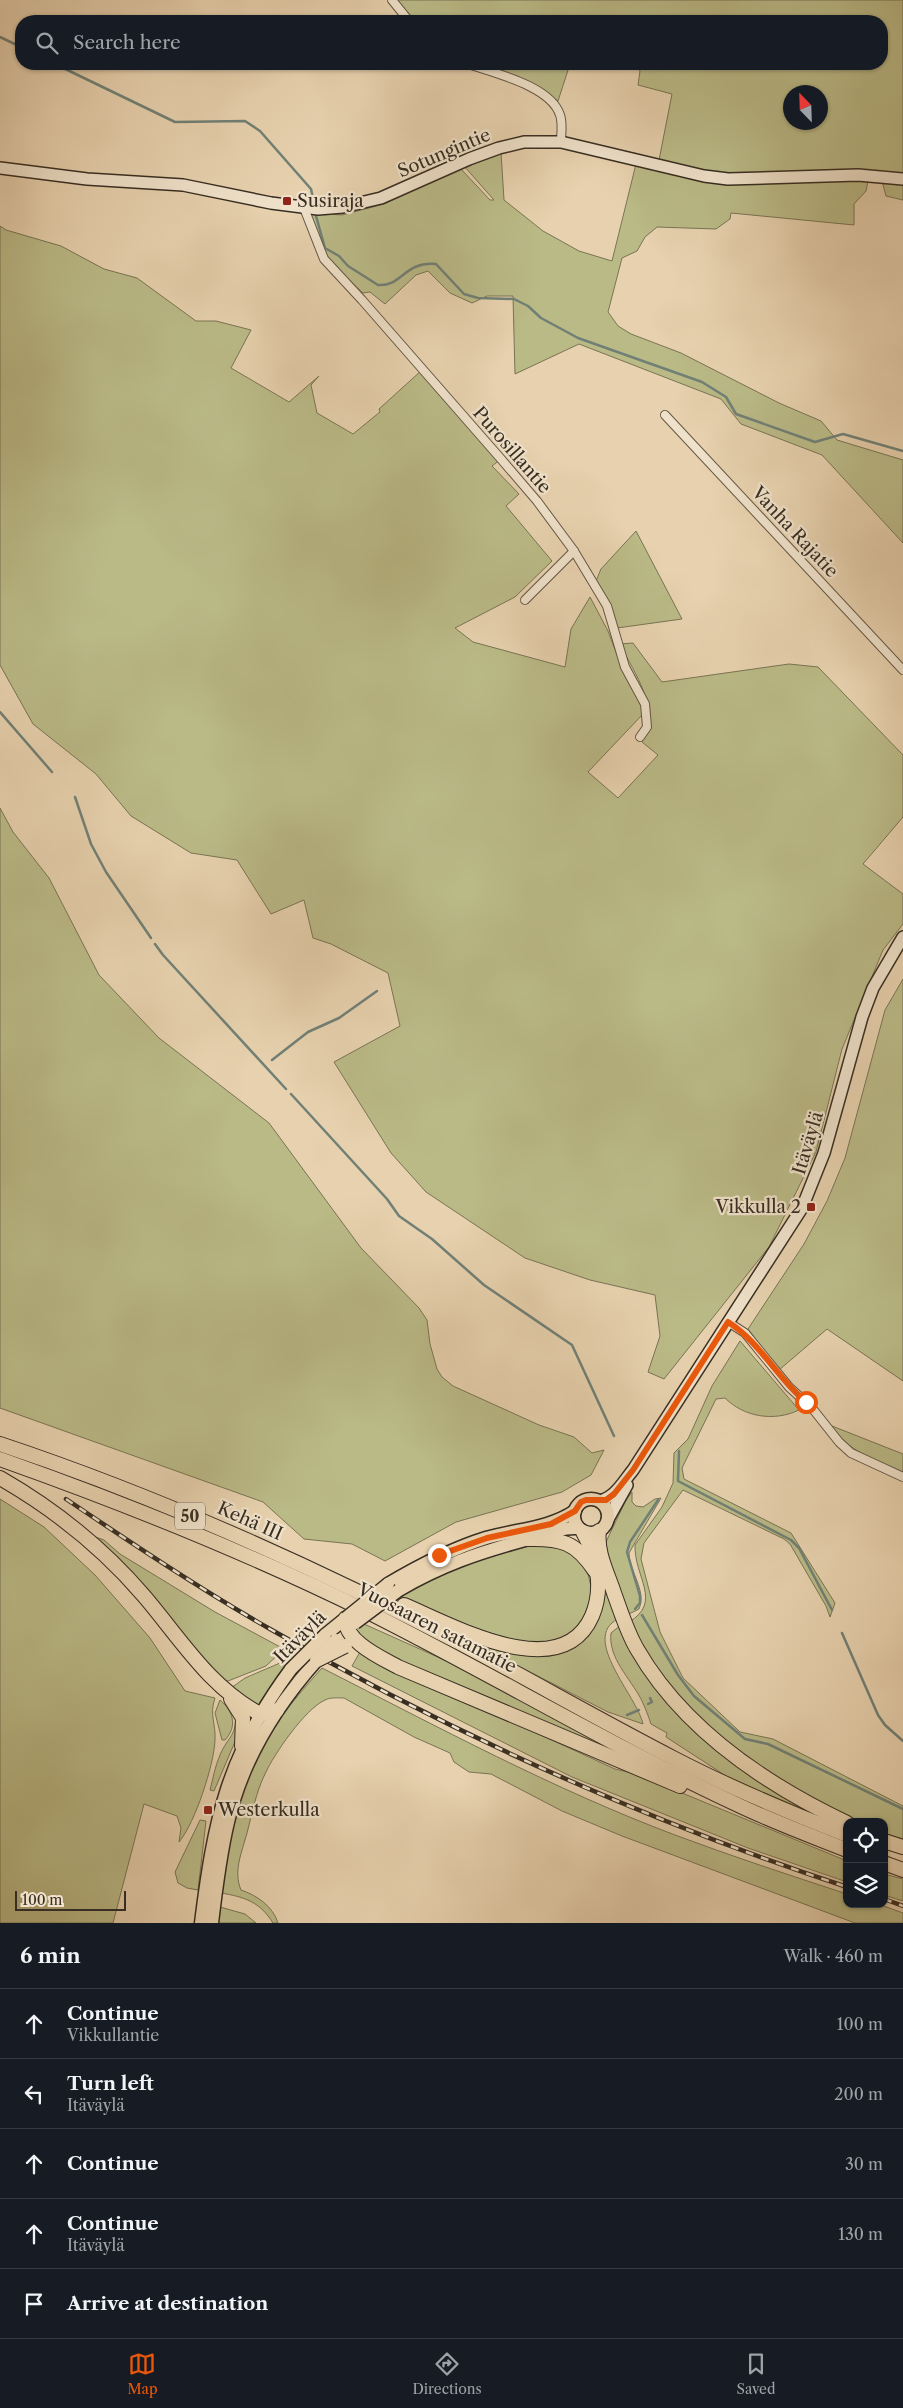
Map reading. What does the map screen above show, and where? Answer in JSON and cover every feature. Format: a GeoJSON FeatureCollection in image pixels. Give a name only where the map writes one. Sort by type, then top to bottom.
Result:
{"type":"FeatureCollection","features":[{"type":"Feature","properties":{"kind":"highway","name":"Kehä III"},"geometry":{"type":"LineString","coordinates":[[0,1444],[195,1518],[370,1597]]}},
{"type":"Feature","properties":{"kind":"highway","name":"Vuosaaren satamatie"},"geometry":{"type":"LineString","coordinates":[[0,1459],[211,1540],[326,1592],[464,1661],[657,1766],[736,1804],[843,1848]]}},
{"type":"Feature","properties":{"kind":"highway"},"geometry":{"type":"LineString","coordinates":[[0,1478],[63,1518],[94,1545],[143,1595],[194,1659],[226,1692],[239,1709],[243,1718],[242,1746]]}},
{"type":"Feature","properties":{"kind":"highway"},"geometry":{"type":"LineString","coordinates":[[603,1526],[599,1548],[628,1630],[636,1648],[666,1692],[705,1732],[755,1771],[804,1801],[843,1821]]}},
{"type":"Feature","properties":{"kind":"highway"},"geometry":{"type":"LineString","coordinates":[[370,1597],[400,1604],[500,1643],[523,1649],[542,1650],[567,1643],[585,1627],[597,1601],[597,1574],[592,1550],[581,1530]]}},
{"type":"Feature","properties":{"kind":"highway"},"geometry":{"type":"LineString","coordinates":[[527,1540],[547,1538],[566,1543],[582,1555],[597,1574]]}},
{"type":"Feature","properties":{"kind":"highway","name":"Vuosaaren satamatie"},"geometry":{"type":"LineString","coordinates":[[370,1597],[675,1759],[774,1806],[843,1833]]}},
{"type":"Feature","properties":{"kind":"highway"},"geometry":{"type":"LineString","coordinates":[[350,1624],[360,1645]]}},
{"type":"Feature","properties":{"kind":"highway"},"geometry":{"type":"LineString","coordinates":[[317,1660],[336,1640],[360,1645],[398,1668],[691,1791],[736,1804]]}},
{"type":"Feature","properties":{"kind":"highway"},"geometry":{"type":"LineString","coordinates":[[226,1692],[260,1714],[277,1710]]}},
{"type":"Feature","properties":{"kind":"highway"},"geometry":{"type":"LineString","coordinates":[[888,1841],[903,1847]]}},
{"type":"Feature","properties":{"kind":"highway"},"geometry":{"type":"LineString","coordinates":[[888,1849],[903,1854]]}},
{"type":"Feature","properties":{"kind":"highway"},"geometry":{"type":"LineString","coordinates":[[888,1864],[903,1870]]}},
{"type":"Feature","properties":{"kind":"main road"},"geometry":{"type":"LineString","coordinates":[[586,1500],[599,1501],[606,1508],[603,1526],[594,1533],[581,1530],[574,1517],[578,1506],[586,1500]]}},
{"type":"Feature","properties":{"kind":"main road","name":"Itäväylä"},"geometry":{"type":"LineString","coordinates":[[201,1923],[217,1817],[231,1772],[242,1746],[260,1714],[296,1673],[336,1640],[350,1624],[394,1587],[439,1555],[487,1538],[551,1524],[575,1511]]}},
{"type":"Feature","properties":{"kind":"main road","name":"Itäväylä"},"geometry":{"type":"LineString","coordinates":[[394,1587],[458,1560],[567,1528],[581,1530]]}},
{"type":"Feature","properties":{"kind":"main road","name":"Itäväylä"},"geometry":{"type":"LineString","coordinates":[[212,1923],[221,1853],[236,1794],[258,1743],[296,1673],[317,1660]]}},
{"type":"Feature","properties":{"kind":"street"},"geometry":{"type":"LineString","coordinates":[[392,0],[404,15]]}},
{"type":"Feature","properties":{"kind":"street"},"geometry":{"type":"LineString","coordinates":[[484,70],[539,90],[551,100],[560,114],[561,142]]}},
{"type":"Feature","properties":{"kind":"street","name":"Sotungintie"},"geometry":{"type":"LineString","coordinates":[[0,168],[87,179],[183,185],[304,208],[328,209],[360,204],[406,188],[499,148],[524,142],[561,142],[704,176],[728,179],[858,176],[903,179]]}},
{"type":"Feature","properties":{"kind":"street","name":"Purosillantie"},"geometry":{"type":"LineString","coordinates":[[304,208],[324,259],[519,480],[574,551],[607,606],[625,667],[645,704],[646,727],[640,737]]}},
{"type":"Feature","properties":{"kind":"street","name":"Vanha Rajatie"},"geometry":{"type":"LineString","coordinates":[[665,415],[903,670]]}},
{"type":"Feature","properties":{"kind":"street"},"geometry":{"type":"LineString","coordinates":[[525,600],[574,551]]}},
{"type":"Feature","properties":{"kind":"street","name":"Itäväylä"},"geometry":{"type":"LineString","coordinates":[[599,1501],[606,1500],[614,1494],[633,1470],[728,1322],[785,1238],[808,1196],[824,1153],[862,1017],[873,988],[903,937]]}},
{"type":"Feature","properties":{"kind":"street"},"geometry":{"type":"LineString","coordinates":[[728,1322],[745,1333],[784,1381],[812,1408],[839,1442],[851,1453],[903,1476]]}},
{"type":"Feature","properties":{"kind":"street","name":"Itäväylä"},"geometry":{"type":"LineString","coordinates":[[603,1526],[625,1491],[633,1470]]}},
{"type":"Feature","properties":{"kind":"green space"},"geometry":{"type":"Polygon","coordinates":[[[397,0],[903,0],[903,174],[861,170],[744,175],[705,172],[659,160],[672,94],[638,85],[639,70],[888,70],[888,15],[408,15],[397,0]]]}},
{"type":"Feature","properties":{"kind":"green space"},"geometry":{"type":"Polygon","coordinates":[[[494,70],[568,70],[558,101],[541,88],[494,70]]]}},
{"type":"Feature","properties":{"kind":"green space"},"geometry":{"type":"Polygon","coordinates":[[[501,152],[504,200],[543,231],[579,251],[612,261],[636,164],[695,178],[730,183],[868,181],[866,191],[854,204],[854,225],[731,213],[730,219],[716,229],[657,227],[645,237],[637,251],[622,258],[608,312],[618,326],[631,334],[681,353],[779,403],[821,421],[837,440],[903,460],[903,543],[822,455],[741,424],[721,399],[579,344],[515,374],[513,296],[487,296],[472,303],[450,293],[428,271],[416,275],[385,304],[370,292],[363,293],[336,268],[324,252],[310,216],[312,213],[342,215],[384,204],[460,168],[490,200],[494,200],[464,166],[501,152]]]}},
{"type":"Feature","properties":{"kind":"green space"},"geometry":{"type":"Polygon","coordinates":[[[882,181],[903,184],[903,200],[886,196],[882,181]]]}},
{"type":"Feature","properties":{"kind":"green space"},"geometry":{"type":"Polygon","coordinates":[[[0,226],[6,230],[61,246],[104,269],[137,278],[196,321],[216,321],[251,330],[231,368],[289,402],[319,376],[311,385],[317,413],[353,434],[380,412],[379,409],[422,370],[501,459],[492,466],[519,494],[506,506],[552,561],[515,597],[455,628],[473,642],[565,667],[571,629],[590,597],[608,631],[622,668],[642,705],[643,714],[588,772],[618,798],[658,755],[642,742],[649,717],[647,704],[639,680],[620,644],[633,643],[662,682],[789,664],[818,667],[903,755],[903,817],[863,864],[903,894],[903,924],[883,950],[842,1049],[816,1152],[769,1247],[664,1379],[648,1372],[660,1336],[655,1295],[590,1280],[525,1258],[426,1192],[391,1153],[334,1062],[400,1026],[388,973],[331,944],[313,938],[304,900],[271,914],[237,860],[191,853],[131,816],[96,774],[33,724],[0,665],[0,226]]]}},
{"type":"Feature","properties":{"kind":"green space"},"geometry":{"type":"Polygon","coordinates":[[[636,531],[682,619],[617,628],[596,581],[601,569],[636,531]]]}},
{"type":"Feature","properties":{"kind":"green space"},"geometry":{"type":"Polygon","coordinates":[[[0,808],[13,832],[49,878],[99,975],[159,1038],[269,1123],[361,1248],[419,1308],[427,1320],[430,1344],[437,1369],[442,1377],[453,1386],[539,1425],[574,1437],[592,1453],[604,1450],[591,1475],[562,1492],[456,1522],[385,1561],[352,1544],[304,1539],[263,1502],[0,1408],[0,808]]]}},
{"type":"Feature","properties":{"kind":"green space"},"geometry":{"type":"Polygon","coordinates":[[[903,979],[903,1381],[827,1329],[779,1370],[748,1329],[804,1244],[827,1201],[845,1158],[885,1010],[903,979]]]}},
{"type":"Feature","properties":{"kind":"green space"},"geometry":{"type":"Polygon","coordinates":[[[740,1341],[799,1410],[780,1416],[760,1416],[741,1410],[725,1398],[716,1399],[682,1468],[684,1479],[791,1533],[835,1603],[830,1617],[826,1606],[790,1544],[784,1539],[683,1490],[644,1543],[641,1559],[660,1632],[683,1678],[740,1732],[773,1739],[903,1806],[903,1842],[888,1836],[888,1818],[846,1818],[831,1811],[738,1752],[709,1729],[656,1671],[629,1622],[639,1614],[644,1606],[646,1597],[638,1568],[635,1545],[662,1507],[673,1483],[674,1453],[688,1439],[712,1386],[740,1341]]]}},
{"type":"Feature","properties":{"kind":"green space"},"geometry":{"type":"Polygon","coordinates":[[[827,1424],[903,1454],[903,1472],[853,1448],[827,1424]]]}},
{"type":"Feature","properties":{"kind":"green space"},"geometry":{"type":"Polygon","coordinates":[[[632,1492],[632,1502],[636,1506],[643,1507],[655,1499],[661,1498],[629,1553],[641,1595],[641,1602],[639,1609],[627,1615],[604,1546],[626,1500],[632,1492]]]}},
{"type":"Feature","properties":{"kind":"green space"},"geometry":{"type":"Polygon","coordinates":[[[0,1499],[44,1527],[95,1575],[150,1638],[185,1691],[215,1698],[213,1704],[214,1751],[203,1793],[191,1822],[179,1842],[181,1828],[177,1816],[144,1804],[113,1923],[0,1923],[0,1499]]]}},
{"type":"Feature","properties":{"kind":"green space"},"geometry":{"type":"Polygon","coordinates":[[[87,1534],[104,1540],[120,1554],[215,1612],[284,1649],[266,1666],[228,1681],[221,1680],[87,1534]]]}},
{"type":"Feature","properties":{"kind":"green space"},"geometry":{"type":"Polygon","coordinates":[[[529,1545],[565,1546],[587,1569],[593,1596],[589,1614],[567,1637],[547,1645],[495,1637],[400,1597],[446,1573],[479,1560],[529,1545]]]}},
{"type":"Feature","properties":{"kind":"green space"},"geometry":{"type":"Polygon","coordinates":[[[600,1569],[618,1619],[608,1628],[605,1639],[608,1653],[614,1668],[639,1712],[643,1724],[608,1712],[456,1634],[495,1646],[582,1640],[595,1624],[602,1608],[603,1590],[600,1569]]]}},
{"type":"Feature","properties":{"kind":"green space"},"geometry":{"type":"Polygon","coordinates":[[[364,1624],[480,1676],[617,1753],[416,1668],[375,1648],[354,1631],[364,1624]]]}},
{"type":"Feature","properties":{"kind":"green space"},"geometry":{"type":"Polygon","coordinates":[[[621,1625],[673,1708],[824,1817],[778,1800],[726,1776],[666,1737],[667,1733],[651,1724],[641,1699],[621,1668],[613,1651],[611,1633],[621,1625]]]}},
{"type":"Feature","properties":{"kind":"green space"},"geometry":{"type":"Polygon","coordinates":[[[360,1652],[615,1769],[636,1774],[843,1859],[843,1881],[748,1848],[572,1777],[352,1666],[360,1652]]]}},
{"type":"Feature","properties":{"kind":"green space"},"geometry":{"type":"Polygon","coordinates":[[[280,1663],[288,1667],[259,1707],[231,1688],[245,1678],[280,1663]]]}},
{"type":"Feature","properties":{"kind":"green space"},"geometry":{"type":"Polygon","coordinates":[[[322,1668],[452,1735],[585,1798],[696,1843],[843,1893],[843,1908],[888,1908],[903,1913],[903,1923],[855,1923],[622,1836],[562,1811],[491,1774],[469,1772],[454,1762],[450,1753],[414,1737],[344,1698],[332,1698],[317,1705],[291,1733],[269,1765],[254,1803],[239,1861],[239,1883],[241,1890],[258,1898],[268,1906],[278,1923],[273,1923],[257,1905],[237,1896],[221,1893],[232,1831],[243,1790],[270,1733],[322,1668]]]}},
{"type":"Feature","properties":{"kind":"green space"},"geometry":{"type":"Polygon","coordinates":[[[220,1700],[231,1714],[233,1724],[225,1740],[222,1740],[215,1713],[220,1700]]]}},
{"type":"Feature","properties":{"kind":"green space"},"geometry":{"type":"Polygon","coordinates":[[[236,1711],[237,1737],[214,1791],[210,1790],[218,1759],[235,1727],[236,1711]]]}},
{"type":"Feature","properties":{"kind":"green space"},"geometry":{"type":"Polygon","coordinates":[[[200,1820],[206,1821],[198,1890],[187,1888],[178,1883],[175,1872],[200,1820]]]}},
{"type":"Feature","properties":{"kind":"green space"},"geometry":{"type":"Polygon","coordinates":[[[888,1875],[903,1879],[903,1901],[888,1896],[888,1875]]]}},
{"type":"Feature","properties":{"kind":"green space"},"geometry":{"type":"Polygon","coordinates":[[[220,1907],[245,1914],[256,1923],[217,1923],[220,1907]]]}},
{"type":"Feature","properties":{"kind":"waterway"},"geometry":{"type":"LineString","coordinates":[[0,37],[15,44]]}},
{"type":"Feature","properties":{"kind":"waterway"},"geometry":{"type":"LineString","coordinates":[[67,70],[175,122],[245,121],[260,131],[311,189],[314,202]]}},
{"type":"Feature","properties":{"kind":"waterway"},"geometry":{"type":"LineString","coordinates":[[316,216],[325,248],[339,256],[348,266],[378,285],[386,285],[393,282],[417,266],[436,264],[464,294],[478,298],[514,299],[528,306],[541,318],[578,338],[702,382],[726,397],[736,414],[815,442],[843,434],[903,451]]}},
{"type":"Feature","properties":{"kind":"waterway"},"geometry":{"type":"LineString","coordinates":[[0,712],[52,772]]}},
{"type":"Feature","properties":{"kind":"waterway"},"geometry":{"type":"LineString","coordinates":[[75,797],[91,844],[106,872],[151,938]]}},
{"type":"Feature","properties":{"kind":"waterway"},"geometry":{"type":"LineString","coordinates":[[155,944],[286,1089]]}},
{"type":"Feature","properties":{"kind":"waterway"},"geometry":{"type":"LineString","coordinates":[[272,1060],[308,1032],[339,1018],[377,991]]}},
{"type":"Feature","properties":{"kind":"waterway"},"geometry":{"type":"LineString","coordinates":[[291,1094],[387,1199],[399,1216],[432,1239],[484,1285],[572,1345],[614,1436]]}},
{"type":"Feature","properties":{"kind":"waterway"},"geometry":{"type":"LineString","coordinates":[[679,1451],[678,1481],[791,1540],[799,1548],[832,1610]]}},
{"type":"Feature","properties":{"kind":"waterway"},"geometry":{"type":"LineString","coordinates":[[635,1609],[640,1603],[640,1596],[627,1552],[630,1542],[658,1500]]}},
{"type":"Feature","properties":{"kind":"waterway"},"geometry":{"type":"LineString","coordinates":[[642,1615],[678,1675],[694,1696],[745,1739],[768,1744],[903,1809]]}},
{"type":"Feature","properties":{"kind":"waterway"},"geometry":{"type":"LineString","coordinates":[[842,1633],[878,1715],[885,1725],[903,1741]]}},
{"type":"Feature","properties":{"kind":"waterway"},"geometry":{"type":"LineString","coordinates":[[648,1704],[652,1702],[650,1698]]}},
{"type":"Feature","properties":{"kind":"waterway"},"geometry":{"type":"LineString","coordinates":[[627,1715],[639,1710]]}},
{"type":"Feature","properties":{"kind":"railway"},"geometry":{"type":"LineString","coordinates":[[66,1499],[244,1614],[339,1668],[409,1704],[552,1773],[624,1804],[698,1834],[843,1886]]}},
{"type":"Feature","properties":{"kind":"railway"},"geometry":{"type":"LineString","coordinates":[[888,1900],[903,1906]]}},
{"type":"Feature","properties":{"kind":"place","name":"Susiraja"},"geometry":{"type":"Point","coordinates":[287,201]}},
{"type":"Feature","properties":{"kind":"place","name":"Vikkulla 2"},"geometry":{"type":"Point","coordinates":[811,1207]}},
{"type":"Feature","properties":{"kind":"place","name":"Westerkulla"},"geometry":{"type":"Point","coordinates":[208,1810]}},
{"type":"Feature","properties":{"kind":"route"},"geometry":{"type":"LineString","coordinates":[[439,1555],[487,1538],[551,1524],[575,1511],[581,1502],[593,1499],[599,1501],[606,1500],[614,1494],[633,1470],[728,1322],[745,1333],[778,1375],[806,1402]]}}]}
